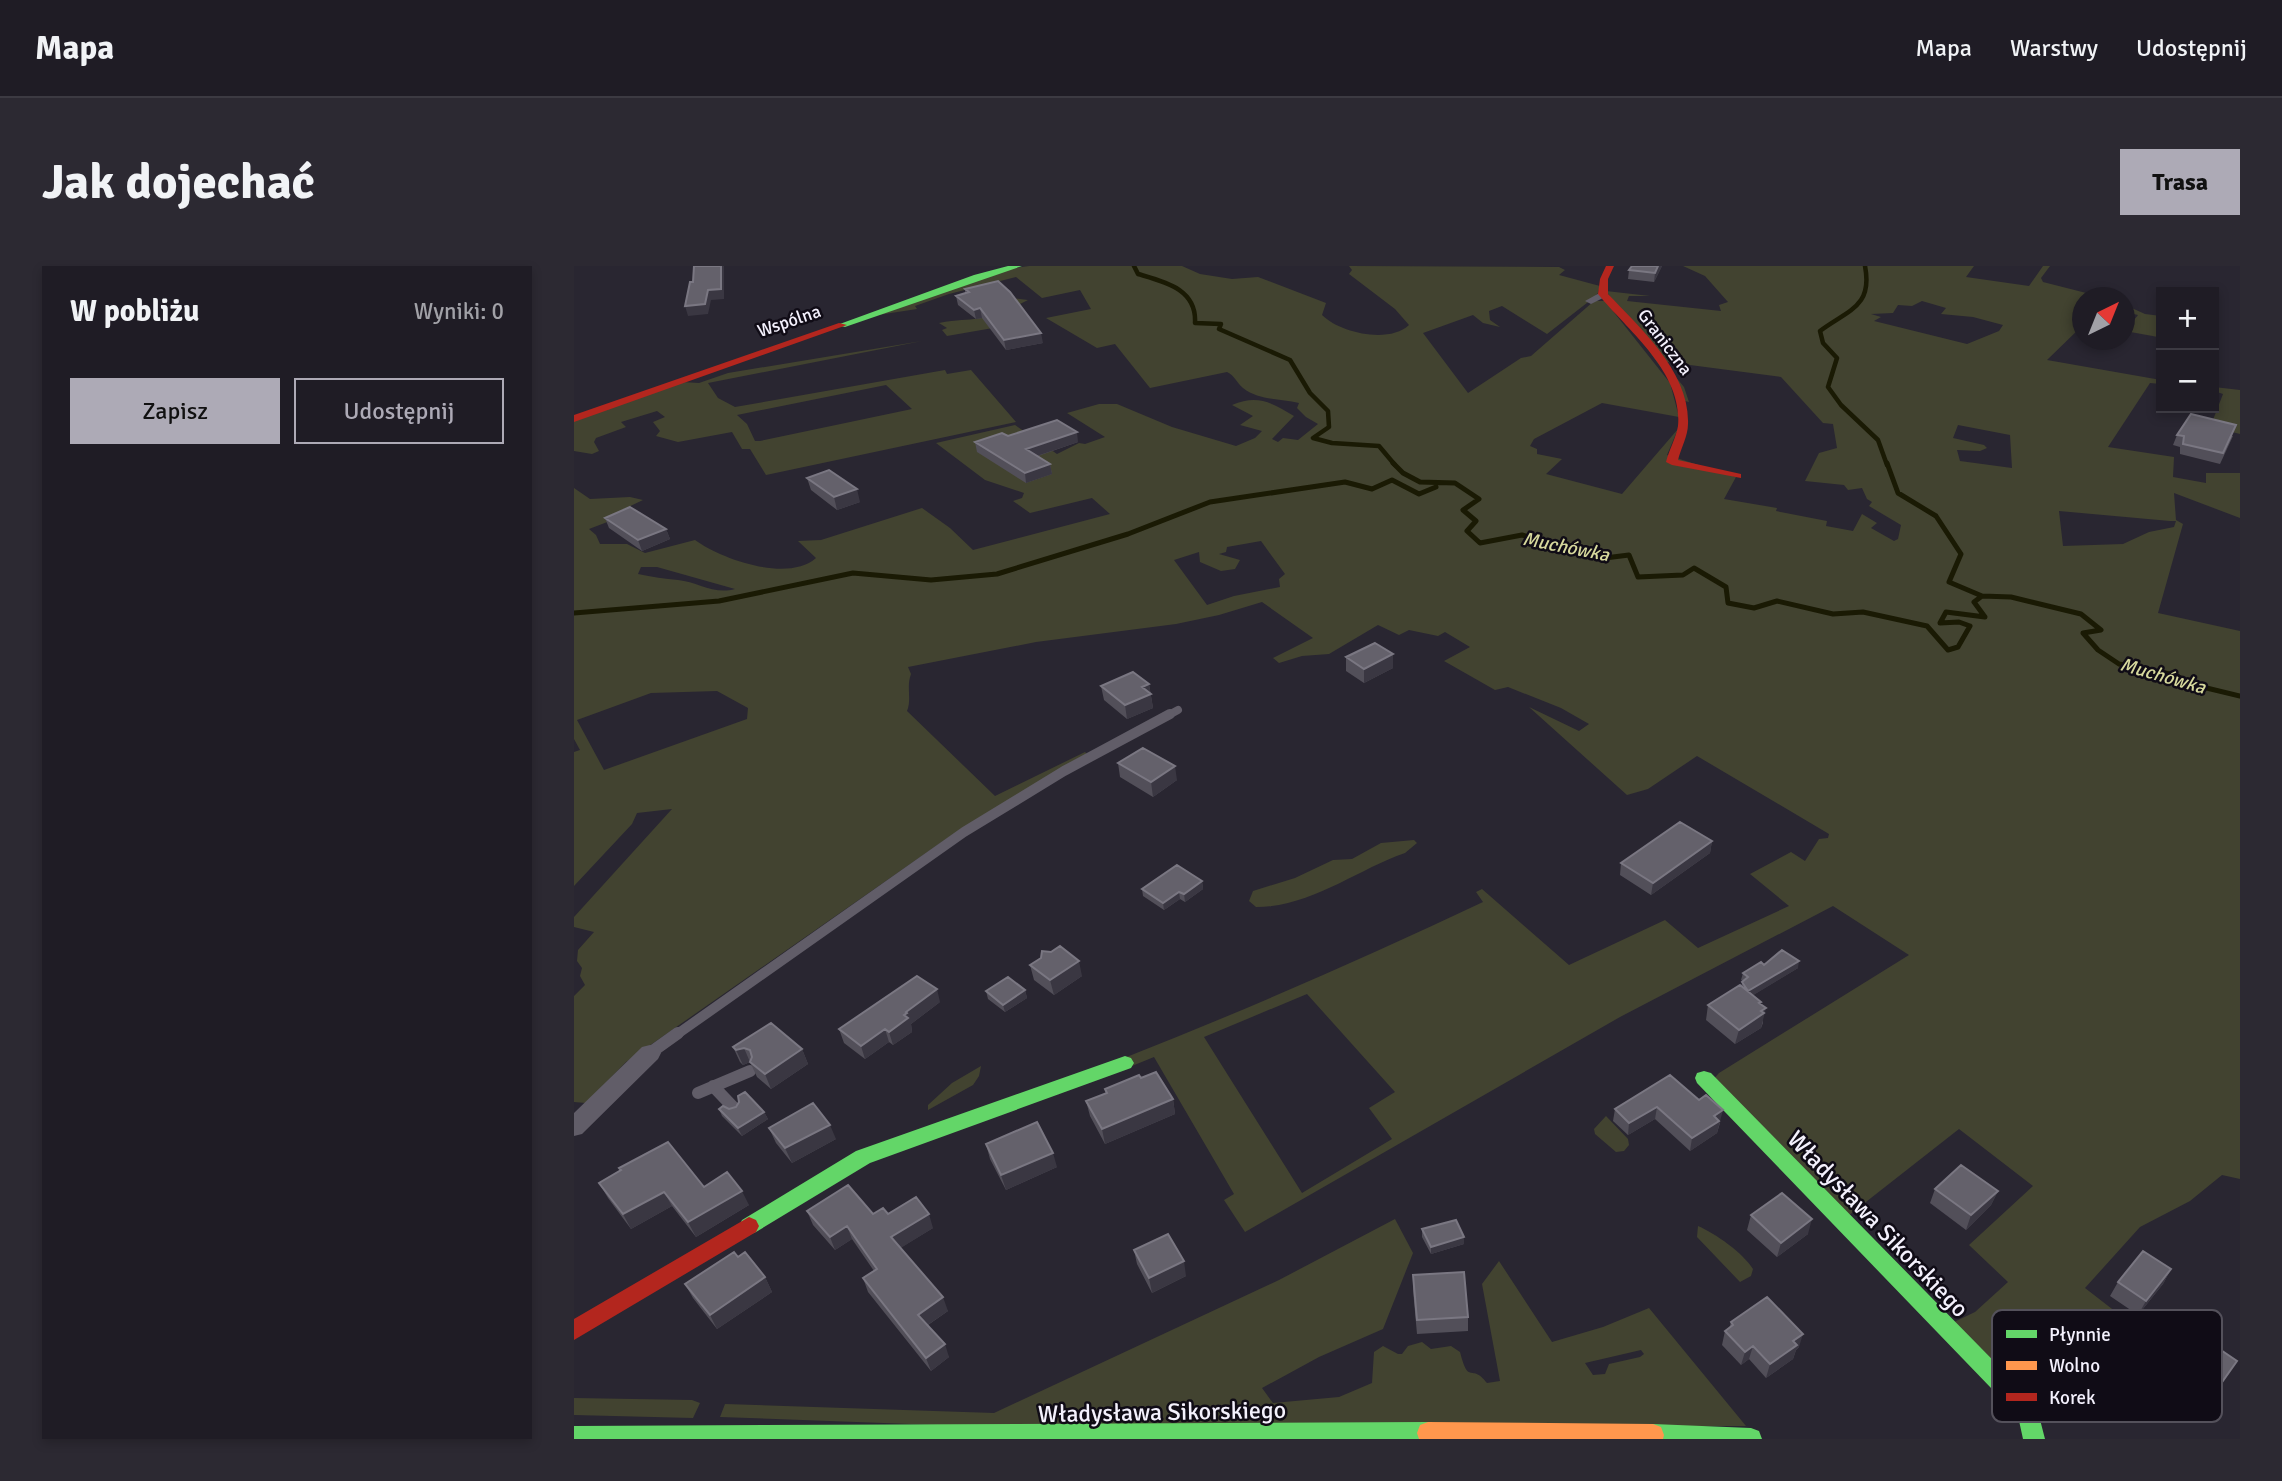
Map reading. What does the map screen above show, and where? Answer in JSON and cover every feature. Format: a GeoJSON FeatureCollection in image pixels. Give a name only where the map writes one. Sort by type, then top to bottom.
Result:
{"type":"FeatureCollection","features":[{"type":"Feature","properties":{"kind":"street","name":"Wspólna"},"geometry":{"type":"LineString","coordinates":[[574,419],[836,325],[914,301],[978,276],[1018,266]]}},
{"type":"Feature","properties":{"kind":"street","name":"Graniczna"},"geometry":{"type":"LineString","coordinates":[[1611,266],[1597,298],[1665,369],[1680,396],[1682,435],[1673,451],[1672,462],[1737,476]]}},
{"type":"Feature","properties":{"kind":"street"},"geometry":{"type":"LineString","coordinates":[[574,1127],[650,1053]]}},
{"type":"Feature","properties":{"kind":"street"},"geometry":{"type":"LineString","coordinates":[[574,1330],[863,1157],[1125,1063]]}},
{"type":"Feature","properties":{"kind":"street","name":"Władysława Sikorskiego"},"geometry":{"type":"LineString","coordinates":[[1704,1078],[1992,1374]]}},
{"type":"Feature","properties":{"kind":"street","name":"Władysława Sikorskiego"},"geometry":{"type":"LineString","coordinates":[[574,1437],[804,1439],[1629,1433],[1751,1439]]}},
{"type":"Feature","properties":{"kind":"lane"},"geometry":{"type":"LineString","coordinates":[[650,1053],[964,832],[1064,771],[1178,710]]}},
{"type":"Feature","properties":{"kind":"lane"},"geometry":{"type":"LineString","coordinates":[[698,1093],[750,1071]]}},
{"type":"Feature","properties":{"kind":"lane"},"geometry":{"type":"LineString","coordinates":[[713,1086],[734,1108]]}},
{"type":"Feature","properties":{"kind":"green space"},"geometry":{"type":"Polygon","coordinates":[[[1182,266],[1200,274],[1232,279],[1258,277],[1326,303],[1322,315],[1340,327],[1377,335],[1400,331],[1409,325],[1395,309],[1349,274],[1352,270],[1349,266],[1559,267],[1565,270],[1559,275],[1600,286],[1592,299],[1547,334],[1502,306],[1489,311],[1490,320],[1500,327],[1483,323],[1473,315],[1423,333],[1468,393],[1521,358],[1531,356],[1594,301],[1605,301],[1670,383],[1679,417],[1602,403],[1534,439],[1530,446],[1537,449],[1537,454],[1562,459],[1546,474],[1622,494],[1678,429],[1667,455],[1736,477],[1724,499],[1777,508],[1776,511],[1827,521],[1826,526],[1853,531],[1862,514],[1877,523],[1871,528],[1894,541],[1898,539],[1901,525],[1869,506],[1872,502],[1867,499],[1862,488],[1848,490],[1844,485],[1805,481],[1819,453],[1837,448],[1833,424],[1823,423],[1781,377],[1667,362],[1665,364],[1684,387],[1689,402],[1685,401],[1606,291],[1650,296],[1629,296],[1627,301],[1721,311],[1719,305],[1728,302],[1705,276],[1683,266],[1974,266],[1966,277],[2029,286],[2043,266],[2050,266],[2041,278],[2043,282],[2072,289],[2072,336],[2047,360],[2156,379],[2156,384],[2150,383],[2108,447],[2174,457],[2173,477],[2206,483],[2206,473],[2240,473],[2240,518],[2174,493],[2176,520],[2183,524],[2158,613],[2240,631],[2240,1179],[2222,1175],[2190,1201],[2140,1227],[2085,1288],[2113,1310],[1992,1310],[1992,1362],[1952,1323],[1975,1312],[2008,1282],[1969,1245],[2033,1186],[1959,1129],[1848,1216],[1712,1081],[1719,1073],[1909,955],[1833,906],[1620,1017],[1245,1232],[1224,1200],[1234,1194],[1154,1057],[1127,1068],[1124,1058],[1305,983],[1483,902],[1476,892],[1482,889],[1569,965],[1665,920],[1698,948],[1789,906],[1750,874],[1791,852],[1805,861],[1819,839],[1828,838],[1829,834],[1697,756],[1648,789],[1627,795],[1529,707],[1579,731],[1589,724],[1561,708],[1508,687],[1495,690],[1444,661],[1470,647],[1445,632],[1438,636],[1409,630],[1399,635],[1378,625],[1329,654],[1302,656],[1279,663],[1273,658],[1313,638],[1262,602],[1176,624],[1036,642],[908,667],[911,674],[907,711],[995,796],[1085,752],[1088,755],[949,837],[626,1062],[586,1103],[574,1102],[574,996],[585,985],[580,976],[582,968],[577,961],[578,950],[594,932],[574,927],[574,917],[672,809],[637,813],[632,824],[574,886],[574,752],[580,750],[574,739],[574,488],[590,499],[630,497],[643,500],[624,509],[623,516],[589,529],[600,544],[627,544],[645,553],[695,540],[737,561],[755,566],[789,568],[804,565],[816,558],[798,541],[821,540],[922,508],[950,528],[973,550],[1110,514],[1092,498],[1030,513],[1013,501],[1022,498],[1024,493],[985,480],[936,443],[1015,425],[1057,454],[1079,443],[1085,444],[1105,437],[1067,413],[1099,404],[1117,404],[1172,427],[1236,446],[1255,438],[1262,431],[1240,425],[1253,416],[1232,405],[1241,402],[1257,400],[1279,407],[1294,416],[1272,439],[1278,442],[1283,438],[1298,440],[1318,424],[1297,408],[1299,403],[1256,395],[1243,388],[1227,372],[1150,388],[1115,344],[1097,348],[1046,318],[1091,309],[1080,290],[1042,298],[1016,277],[949,294],[915,306],[917,309],[878,315],[1013,268],[1182,266]],[[1922,301],[1912,306],[1898,305],[1893,313],[1871,314],[1881,317],[1874,321],[1967,344],[1999,331],[2003,325],[1973,317],[1941,314],[1946,308],[1922,301]],[[1958,425],[1953,438],[1987,448],[1980,451],[1957,450],[1960,461],[2012,468],[2010,435],[1958,425]],[[2059,511],[2063,546],[2123,544],[2149,532],[2174,527],[2176,521],[2059,511]],[[1261,541],[1227,547],[1226,552],[1219,554],[1240,560],[1235,569],[1221,571],[1200,562],[1199,552],[1174,560],[1207,605],[1234,596],[1280,587],[1279,579],[1285,574],[1261,541]],[[641,567],[638,574],[685,581],[720,590],[735,589],[657,567],[641,567]],[[717,691],[651,693],[577,720],[604,770],[747,719],[748,708],[717,691]],[[1307,994],[1204,1037],[1302,1193],[1392,1139],[1369,1108],[1395,1092],[1307,994]]]}},
{"type":"Feature","properties":{"kind":"green space"},"geometry":{"type":"Polygon","coordinates":[[[1012,298],[1028,300],[1014,307],[993,328],[947,336],[942,330],[947,328],[939,323],[985,316],[1012,298]]]}},
{"type":"Feature","properties":{"kind":"green space"},"geometry":{"type":"Polygon","coordinates":[[[2135,310],[2156,315],[2156,337],[2135,333],[2135,319],[2138,315],[2135,314],[2135,310]]]}},
{"type":"Feature","properties":{"kind":"green space"},"geometry":{"type":"Polygon","coordinates":[[[922,341],[708,383],[718,398],[735,407],[945,370],[947,374],[971,370],[1016,422],[766,475],[750,449],[742,449],[732,432],[678,442],[656,436],[660,431],[653,422],[665,417],[657,411],[621,422],[626,427],[596,438],[594,442],[599,451],[592,454],[574,451],[574,420],[682,382],[699,383],[728,373],[922,341]],[[886,385],[737,415],[747,424],[755,441],[760,441],[912,409],[886,385]]]}},
{"type":"Feature","properties":{"kind":"green space"},"geometry":{"type":"Polygon","coordinates":[[[2219,388],[2240,390],[2240,434],[2208,426],[2216,413],[2219,413],[2223,394],[2219,393],[2219,388]]]}},
{"type":"Feature","properties":{"kind":"green space"},"geometry":{"type":"Polygon","coordinates":[[[1414,840],[1417,843],[1405,853],[1296,901],[1256,907],[1249,901],[1253,891],[1295,878],[1333,860],[1352,859],[1381,843],[1414,840]]]}},
{"type":"Feature","properties":{"kind":"green space"},"geometry":{"type":"Polygon","coordinates":[[[981,1066],[973,1085],[928,1110],[928,1105],[952,1083],[981,1066]]]}},
{"type":"Feature","properties":{"kind":"green space"},"geometry":{"type":"Polygon","coordinates":[[[1606,1116],[1628,1139],[1629,1145],[1624,1151],[1616,1152],[1595,1134],[1594,1129],[1606,1116]]]}},
{"type":"Feature","properties":{"kind":"green space"},"geometry":{"type":"Polygon","coordinates":[[[1395,1219],[1413,1253],[1383,1329],[1319,1357],[1262,1388],[1273,1403],[1339,1397],[1372,1383],[1374,1352],[1383,1346],[1402,1354],[1408,1346],[1422,1342],[1431,1349],[1451,1346],[1460,1352],[1468,1372],[1477,1374],[1487,1383],[1500,1381],[1482,1284],[1499,1261],[1552,1342],[1603,1327],[1649,1308],[1746,1426],[991,1427],[720,1417],[725,1404],[994,1413],[1279,1280],[1395,1219]],[[1641,1350],[1585,1363],[1593,1375],[1605,1374],[1609,1364],[1644,1354],[1641,1350]]]}},
{"type":"Feature","properties":{"kind":"green space"},"geometry":{"type":"Polygon","coordinates":[[[1698,1226],[1736,1250],[1753,1269],[1751,1276],[1740,1282],[1697,1237],[1698,1226]]]}},
{"type":"Feature","properties":{"kind":"green space"},"geometry":{"type":"Polygon","coordinates":[[[574,1398],[692,1400],[700,1403],[693,1418],[574,1415],[574,1398]]]}},
{"type":"Feature","properties":{"kind":"building"},"geometry":{"type":"Polygon","coordinates":[[[694,266],[721,266],[721,289],[708,290],[705,304],[685,306],[690,282],[693,282],[694,266]]]}},
{"type":"Feature","properties":{"kind":"building"},"geometry":{"type":"Polygon","coordinates":[[[1632,266],[1658,266],[1655,273],[1629,270],[1632,266]]]}},
{"type":"Feature","properties":{"kind":"building"},"geometry":{"type":"Polygon","coordinates":[[[998,281],[1010,292],[1041,333],[1004,340],[980,308],[974,310],[956,296],[969,292],[965,289],[998,281]]]}},
{"type":"Feature","properties":{"kind":"building"},"geometry":{"type":"Polygon","coordinates":[[[2191,414],[2236,425],[2223,453],[2183,444],[2184,436],[2177,435],[2191,414]]]}},
{"type":"Feature","properties":{"kind":"building"},"geometry":{"type":"Polygon","coordinates":[[[1057,420],[1077,432],[1026,449],[1050,464],[1025,473],[975,442],[1002,433],[1008,436],[1057,420]]]}},
{"type":"Feature","properties":{"kind":"building"},"geometry":{"type":"Polygon","coordinates":[[[829,470],[857,489],[834,497],[807,478],[829,470]]]}},
{"type":"Feature","properties":{"kind":"building"},"geometry":{"type":"Polygon","coordinates":[[[630,507],[666,529],[638,540],[605,518],[630,507]]]}},
{"type":"Feature","properties":{"kind":"building"},"geometry":{"type":"Polygon","coordinates":[[[1375,643],[1393,654],[1364,669],[1346,657],[1375,643]]]}},
{"type":"Feature","properties":{"kind":"building"},"geometry":{"type":"Polygon","coordinates":[[[1133,672],[1149,684],[1142,687],[1151,694],[1125,705],[1101,686],[1133,672]]]}},
{"type":"Feature","properties":{"kind":"building"},"geometry":{"type":"Polygon","coordinates":[[[1143,748],[1175,766],[1151,782],[1118,763],[1143,748]]]}},
{"type":"Feature","properties":{"kind":"building"},"geometry":{"type":"Polygon","coordinates":[[[1680,822],[1712,841],[1653,883],[1621,863],[1680,822]]]}},
{"type":"Feature","properties":{"kind":"building"},"geometry":{"type":"Polygon","coordinates":[[[1177,865],[1202,881],[1184,894],[1179,892],[1163,903],[1142,889],[1177,865]]]}},
{"type":"Feature","properties":{"kind":"building"},"geometry":{"type":"Polygon","coordinates":[[[1060,946],[1079,961],[1050,980],[1030,965],[1041,958],[1042,951],[1051,952],[1060,946]]]}},
{"type":"Feature","properties":{"kind":"building"},"geometry":{"type":"Polygon","coordinates":[[[1782,950],[1799,961],[1748,991],[1742,982],[1748,977],[1743,973],[1761,962],[1764,965],[1782,950]]]}},
{"type":"Feature","properties":{"kind":"building"},"geometry":{"type":"Polygon","coordinates":[[[917,976],[937,989],[906,1012],[904,1015],[908,1018],[889,1032],[885,1029],[861,1046],[839,1029],[917,976]]]}},
{"type":"Feature","properties":{"kind":"building"},"geometry":{"type":"Polygon","coordinates":[[[1008,977],[1025,990],[1003,1005],[986,991],[1008,977]]]}},
{"type":"Feature","properties":{"kind":"building"},"geometry":{"type":"Polygon","coordinates":[[[1740,985],[1766,1008],[1761,1011],[1764,1013],[1739,1030],[1708,1005],[1740,985]]]}},
{"type":"Feature","properties":{"kind":"building"},"geometry":{"type":"Polygon","coordinates":[[[771,1023],[802,1049],[765,1074],[750,1062],[750,1050],[736,1050],[733,1047],[771,1023]]]}},
{"type":"Feature","properties":{"kind":"building"},"geometry":{"type":"Polygon","coordinates":[[[1156,1072],[1173,1099],[1102,1129],[1086,1101],[1107,1093],[1105,1089],[1139,1075],[1141,1078],[1156,1072]]]}},
{"type":"Feature","properties":{"kind":"building"},"geometry":{"type":"Polygon","coordinates":[[[1670,1075],[1699,1100],[1706,1095],[1723,1110],[1714,1116],[1719,1121],[1692,1138],[1657,1107],[1629,1123],[1615,1109],[1670,1075]]]}},
{"type":"Feature","properties":{"kind":"building"},"geometry":{"type":"Polygon","coordinates":[[[745,1092],[764,1112],[738,1128],[719,1109],[723,1106],[729,1109],[736,1107],[738,1096],[745,1092]]]}},
{"type":"Feature","properties":{"kind":"building"},"geometry":{"type":"Polygon","coordinates":[[[813,1103],[830,1125],[785,1148],[769,1128],[813,1103]]]}},
{"type":"Feature","properties":{"kind":"building"},"geometry":{"type":"Polygon","coordinates":[[[1037,1122],[1053,1153],[1001,1175],[986,1144],[1037,1122]]]}},
{"type":"Feature","properties":{"kind":"building"},"geometry":{"type":"Polygon","coordinates":[[[668,1142],[704,1187],[727,1172],[742,1191],[688,1222],[664,1192],[623,1214],[599,1183],[621,1170],[619,1168],[668,1142]]]}},
{"type":"Feature","properties":{"kind":"building"},"geometry":{"type":"Polygon","coordinates":[[[1961,1165],[1998,1191],[1971,1215],[1935,1189],[1961,1165]]]}},
{"type":"Feature","properties":{"kind":"building"},"geometry":{"type":"Polygon","coordinates":[[[848,1185],[873,1214],[883,1208],[888,1214],[916,1197],[929,1214],[891,1237],[943,1297],[918,1315],[945,1344],[926,1358],[863,1278],[877,1269],[847,1226],[830,1237],[807,1211],[848,1185]]]}},
{"type":"Feature","properties":{"kind":"building"},"geometry":{"type":"Polygon","coordinates":[[[1782,1193],[1812,1219],[1781,1243],[1751,1215],[1782,1193]]]}},
{"type":"Feature","properties":{"kind":"building"},"geometry":{"type":"Polygon","coordinates":[[[1456,1220],[1464,1237],[1431,1247],[1422,1229],[1456,1220]]]}},
{"type":"Feature","properties":{"kind":"building"},"geometry":{"type":"Polygon","coordinates":[[[1168,1234],[1184,1261],[1149,1278],[1134,1250],[1168,1234]]]}},
{"type":"Feature","properties":{"kind":"building"},"geometry":{"type":"Polygon","coordinates":[[[2143,1251],[2171,1269],[2146,1301],[2118,1282],[2143,1251]]]}},
{"type":"Feature","properties":{"kind":"building"},"geometry":{"type":"Polygon","coordinates":[[[734,1252],[738,1257],[745,1252],[765,1277],[710,1315],[685,1284],[734,1252]]]}},
{"type":"Feature","properties":{"kind":"building"},"geometry":{"type":"Polygon","coordinates":[[[1464,1272],[1468,1317],[1417,1320],[1413,1275],[1464,1272]]]}},
{"type":"Feature","properties":{"kind":"building"},"geometry":{"type":"Polygon","coordinates":[[[1767,1297],[1803,1334],[1793,1341],[1797,1345],[1770,1364],[1753,1346],[1745,1352],[1725,1331],[1733,1325],[1731,1322],[1767,1297]]]}},
{"type":"Feature","properties":{"kind":"building"},"geometry":{"type":"Polygon","coordinates":[[[2222,1351],[2237,1361],[2222,1382],[2222,1351]]]}},
{"type":"Feature","properties":{"kind":"waterway","name":"Muchówka"},"geometry":{"type":"LineString","coordinates":[[1134,266],[1138,274],[1168,284],[1185,295],[1191,302],[1195,323],[1221,324],[1219,329],[1290,360],[1310,393],[1328,411],[1329,427],[1313,438],[1332,443],[1379,446],[1395,465]]}},
{"type":"Feature","properties":{"kind":"waterway"},"geometry":{"type":"LineString","coordinates":[[1865,266],[1867,280],[1862,299],[1849,312],[1820,331],[1823,343],[1837,358],[1828,387],[1841,405],[1878,440],[1887,465]]}},
{"type":"Feature","properties":{"kind":"waterway"},"geometry":{"type":"LineString","coordinates":[[1887,463],[1898,493],[1936,516],[1961,554],[1949,582],[1982,596]]}},
{"type":"Feature","properties":{"kind":"waterway","name":"Muchówka"},"geometry":{"type":"LineString","coordinates":[[1395,465],[1403,473],[1420,482],[1455,483],[1479,499],[1463,510],[1476,521],[1467,531],[1480,543],[1522,535],[1605,558],[1629,555],[1638,577],[1683,575],[1694,568],[1726,587],[1728,603],[1754,608],[1777,601],[1833,614],[1863,612],[1927,626],[1948,650],[1958,647],[1970,626],[1959,622],[1940,623],[1946,612],[1985,617],[1974,602],[1982,596]]}},
{"type":"Feature","properties":{"kind":"waterway"},"geometry":{"type":"LineString","coordinates":[[574,613],[719,601],[853,573],[931,580],[997,574],[1128,534],[1210,502],[1345,482],[1372,489],[1392,480],[1419,494],[1436,487]]}},
{"type":"Feature","properties":{"kind":"waterway","name":"Muchówka"},"geometry":{"type":"LineString","coordinates":[[1982,596],[2011,597],[2081,614],[2101,630],[2083,633],[2098,650],[2119,664],[2175,675],[2190,684],[2240,696]]}},
{"type":"Feature","properties":{"kind":"traffic: fast"},"geometry":{"type":"LineString","coordinates":[[842,325],[977,277],[1018,266]]}},
{"type":"Feature","properties":{"kind":"traffic: fast"},"geometry":{"type":"LineString","coordinates":[[749,1226],[863,1157],[1125,1063]]}},
{"type":"Feature","properties":{"kind":"traffic: fast"},"geometry":{"type":"LineString","coordinates":[[1704,1078],[1992,1374]]}},
{"type":"Feature","properties":{"kind":"traffic: fast"},"geometry":{"type":"LineString","coordinates":[[2030,1422],[2034,1439]]}},
{"type":"Feature","properties":{"kind":"traffic: fast"},"geometry":{"type":"LineString","coordinates":[[574,1437],[1428,1433]]}},
{"type":"Feature","properties":{"kind":"traffic: fast"},"geometry":{"type":"LineString","coordinates":[[1653,1435],[1751,1439]]}},
{"type":"Feature","properties":{"kind":"traffic: slow"},"geometry":{"type":"LineString","coordinates":[[1428,1433],[1653,1435]]}},
{"type":"Feature","properties":{"kind":"traffic: jam"},"geometry":{"type":"LineString","coordinates":[[1610,266],[1604,279],[1603,294],[1654,351],[1674,384],[1680,402],[1683,426],[1672,462],[1737,476]]}},
{"type":"Feature","properties":{"kind":"traffic: jam"},"geometry":{"type":"LineString","coordinates":[[574,419],[842,325]]}},
{"type":"Feature","properties":{"kind":"traffic: jam"},"geometry":{"type":"LineString","coordinates":[[574,1330],[749,1226]]}}]}
